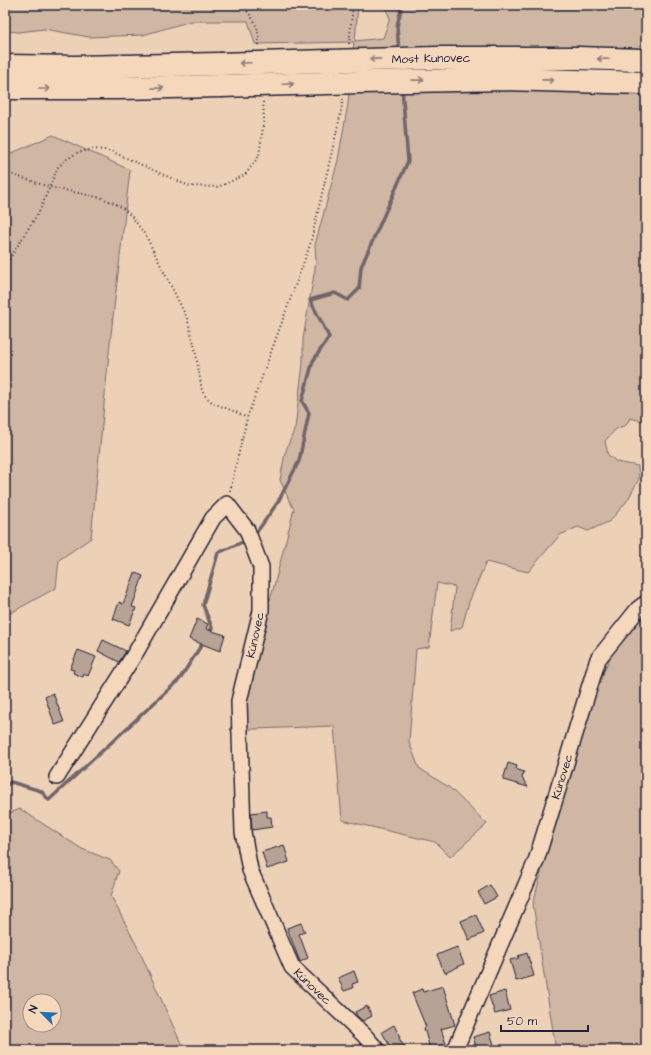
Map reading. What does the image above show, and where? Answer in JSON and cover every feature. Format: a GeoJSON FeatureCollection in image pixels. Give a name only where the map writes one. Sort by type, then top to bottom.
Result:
{"type":"FeatureCollection","features":[{"type":"Feature","properties":{"kind":"highway","name":"Most Kunovec"},"geometry":{"type":"LineString","coordinates":[[5,66],[90,67],[444,58],[578,58],[644,60]]}},
{"type":"Feature","properties":{"kind":"highway","name":"Most Kunovec"},"geometry":{"type":"LineString","coordinates":[[5,88],[111,88],[505,79],[644,83]]}},
{"type":"Feature","properties":{"kind":"street"},"geometry":{"type":"LineString","coordinates":[[57,777],[136,652],[213,518],[227,504]]}},
{"type":"Feature","properties":{"kind":"street","name":"Kúnovec"},"geometry":{"type":"LineString","coordinates":[[227,504],[247,530],[261,567],[261,611],[239,701],[243,832],[250,870],[292,967],[364,1035],[377,1050]]}},
{"type":"Feature","properties":{"kind":"street","name":"Kúnovec"},"geometry":{"type":"LineString","coordinates":[[455,1050],[536,861],[598,659],[638,609],[646,603]]}},
{"type":"Feature","properties":{"kind":"path"},"geometry":{"type":"LineString","coordinates":[[242,5],[256,22],[260,49]]}},
{"type":"Feature","properties":{"kind":"path"},"geometry":{"type":"LineString","coordinates":[[348,50],[353,5]]}},
{"type":"Feature","properties":{"kind":"path"},"geometry":{"type":"LineString","coordinates":[[227,504],[247,418],[310,245],[340,117],[343,94]]}},
{"type":"Feature","properties":{"kind":"path"},"geometry":{"type":"LineString","coordinates":[[5,266],[40,210],[58,168],[67,159],[77,153],[92,149],[105,150],[189,186],[218,187],[245,175],[259,156],[264,119],[262,96]]}},
{"type":"Feature","properties":{"kind":"path"},"geometry":{"type":"LineString","coordinates":[[5,172],[49,187],[102,198],[118,205],[133,218],[146,236],[187,318],[195,348],[202,391],[206,397],[214,403],[247,418]]}},
{"type":"Feature","properties":{"kind":"shaded area"},"geometry":{"type":"Polygon","coordinates":[[[5,5],[358,5],[355,41],[383,38],[390,18],[385,5],[646,5],[646,422],[630,418],[626,425],[616,429],[605,441],[608,455],[617,462],[638,466],[639,479],[627,501],[610,521],[588,531],[578,527],[560,535],[528,572],[486,562],[469,602],[462,627],[450,631],[455,587],[437,583],[429,647],[416,649],[409,742],[419,768],[450,788],[487,824],[450,857],[435,842],[342,820],[334,726],[230,730],[273,590],[294,509],[280,480],[285,453],[295,428],[303,363],[303,339],[316,262],[315,245],[338,160],[348,104],[354,42],[255,44],[248,21],[191,21],[143,35],[89,37],[44,29],[19,32],[5,31],[5,5]]]}},
{"type":"Feature","properties":{"kind":"shaded area"},"geometry":{"type":"Polygon","coordinates":[[[53,135],[130,170],[110,343],[91,538],[59,560],[56,588],[5,616],[5,156],[53,135]]]}},
{"type":"Feature","properties":{"kind":"shaded area"},"geometry":{"type":"Polygon","coordinates":[[[646,612],[646,1050],[556,1050],[533,904],[573,749],[617,642],[646,612]]]}},
{"type":"Feature","properties":{"kind":"shaded area"},"geometry":{"type":"Polygon","coordinates":[[[20,809],[82,849],[110,860],[119,871],[111,896],[138,948],[184,1050],[5,1050],[5,815],[20,809]]]}},
{"type":"Feature","properties":{"kind":"building"},"geometry":{"type":"Polygon","coordinates":[[[135,573],[143,576],[132,607],[136,608],[129,625],[113,619],[119,602],[123,604],[135,573]]]}},
{"type":"Feature","properties":{"kind":"building"},"geometry":{"type":"Polygon","coordinates":[[[197,619],[208,624],[206,629],[225,635],[220,651],[189,639],[197,619]]]}},
{"type":"Feature","properties":{"kind":"building"},"geometry":{"type":"Polygon","coordinates":[[[103,640],[126,651],[119,662],[98,651],[103,640]]]}},
{"type":"Feature","properties":{"kind":"building"},"geometry":{"type":"Polygon","coordinates":[[[78,650],[96,657],[88,676],[84,674],[83,677],[73,673],[74,670],[70,669],[78,650]]]}},
{"type":"Feature","properties":{"kind":"building"},"geometry":{"type":"Polygon","coordinates":[[[53,693],[64,722],[55,725],[45,697],[53,693]]]}},
{"type":"Feature","properties":{"kind":"building"},"geometry":{"type":"Polygon","coordinates":[[[508,763],[517,766],[516,769],[524,772],[522,778],[528,787],[503,780],[508,763]]]}},
{"type":"Feature","properties":{"kind":"building"},"geometry":{"type":"Polygon","coordinates":[[[267,811],[267,817],[271,817],[272,827],[252,830],[251,813],[267,811]]]}},
{"type":"Feature","properties":{"kind":"building"},"geometry":{"type":"Polygon","coordinates":[[[284,845],[289,862],[267,869],[262,852],[284,845]]]}},
{"type":"Feature","properties":{"kind":"building"},"geometry":{"type":"Polygon","coordinates":[[[490,885],[497,897],[484,904],[478,892],[490,885]]]}},
{"type":"Feature","properties":{"kind":"building"},"geometry":{"type":"Polygon","coordinates":[[[476,915],[484,933],[469,940],[461,921],[476,915]]]}},
{"type":"Feature","properties":{"kind":"building"},"geometry":{"type":"Polygon","coordinates":[[[301,923],[305,932],[299,934],[308,958],[300,962],[287,928],[301,923]]]}},
{"type":"Feature","properties":{"kind":"building"},"geometry":{"type":"Polygon","coordinates":[[[457,947],[464,964],[445,973],[437,955],[457,947]]]}},
{"type":"Feature","properties":{"kind":"building"},"geometry":{"type":"Polygon","coordinates":[[[527,953],[534,976],[516,981],[510,960],[519,958],[518,956],[527,953]]]}},
{"type":"Feature","properties":{"kind":"building"},"geometry":{"type":"Polygon","coordinates":[[[354,971],[358,982],[352,984],[353,988],[344,991],[338,978],[354,971]]]}},
{"type":"Feature","properties":{"kind":"building"},"geometry":{"type":"Polygon","coordinates":[[[443,986],[455,1025],[441,1029],[446,1044],[430,1049],[424,1028],[426,1027],[412,993],[422,989],[423,992],[443,986]]]}},
{"type":"Feature","properties":{"kind":"building"},"geometry":{"type":"Polygon","coordinates":[[[505,991],[510,1010],[495,1014],[489,996],[505,991]]]}},
{"type":"Feature","properties":{"kind":"building"},"geometry":{"type":"Polygon","coordinates":[[[367,1006],[372,1016],[363,1021],[355,1012],[367,1006]]]}},
{"type":"Feature","properties":{"kind":"building"},"geometry":{"type":"Polygon","coordinates":[[[394,1025],[406,1050],[392,1050],[382,1032],[394,1025]]]}},
{"type":"Feature","properties":{"kind":"building"},"geometry":{"type":"Polygon","coordinates":[[[490,1032],[495,1048],[490,1050],[477,1050],[473,1037],[490,1032]]]}},
{"type":"Feature","properties":{"kind":"waterway"},"geometry":{"type":"LineString","coordinates":[[399,52],[397,26],[402,5]]}},
{"type":"Feature","properties":{"kind":"waterway"},"geometry":{"type":"LineString","coordinates":[[254,536],[278,502],[299,461],[309,413],[302,401],[313,361],[329,337],[310,300],[335,293],[348,300],[359,289],[361,267],[408,161],[402,88]]}},
{"type":"Feature","properties":{"kind":"waterway"},"geometry":{"type":"LineString","coordinates":[[208,634],[212,628],[203,605],[218,553],[247,540]]}},
{"type":"Feature","properties":{"kind":"waterway"},"geometry":{"type":"LineString","coordinates":[[5,786],[11,782],[41,791],[49,800],[179,680],[204,641]]}}]}
